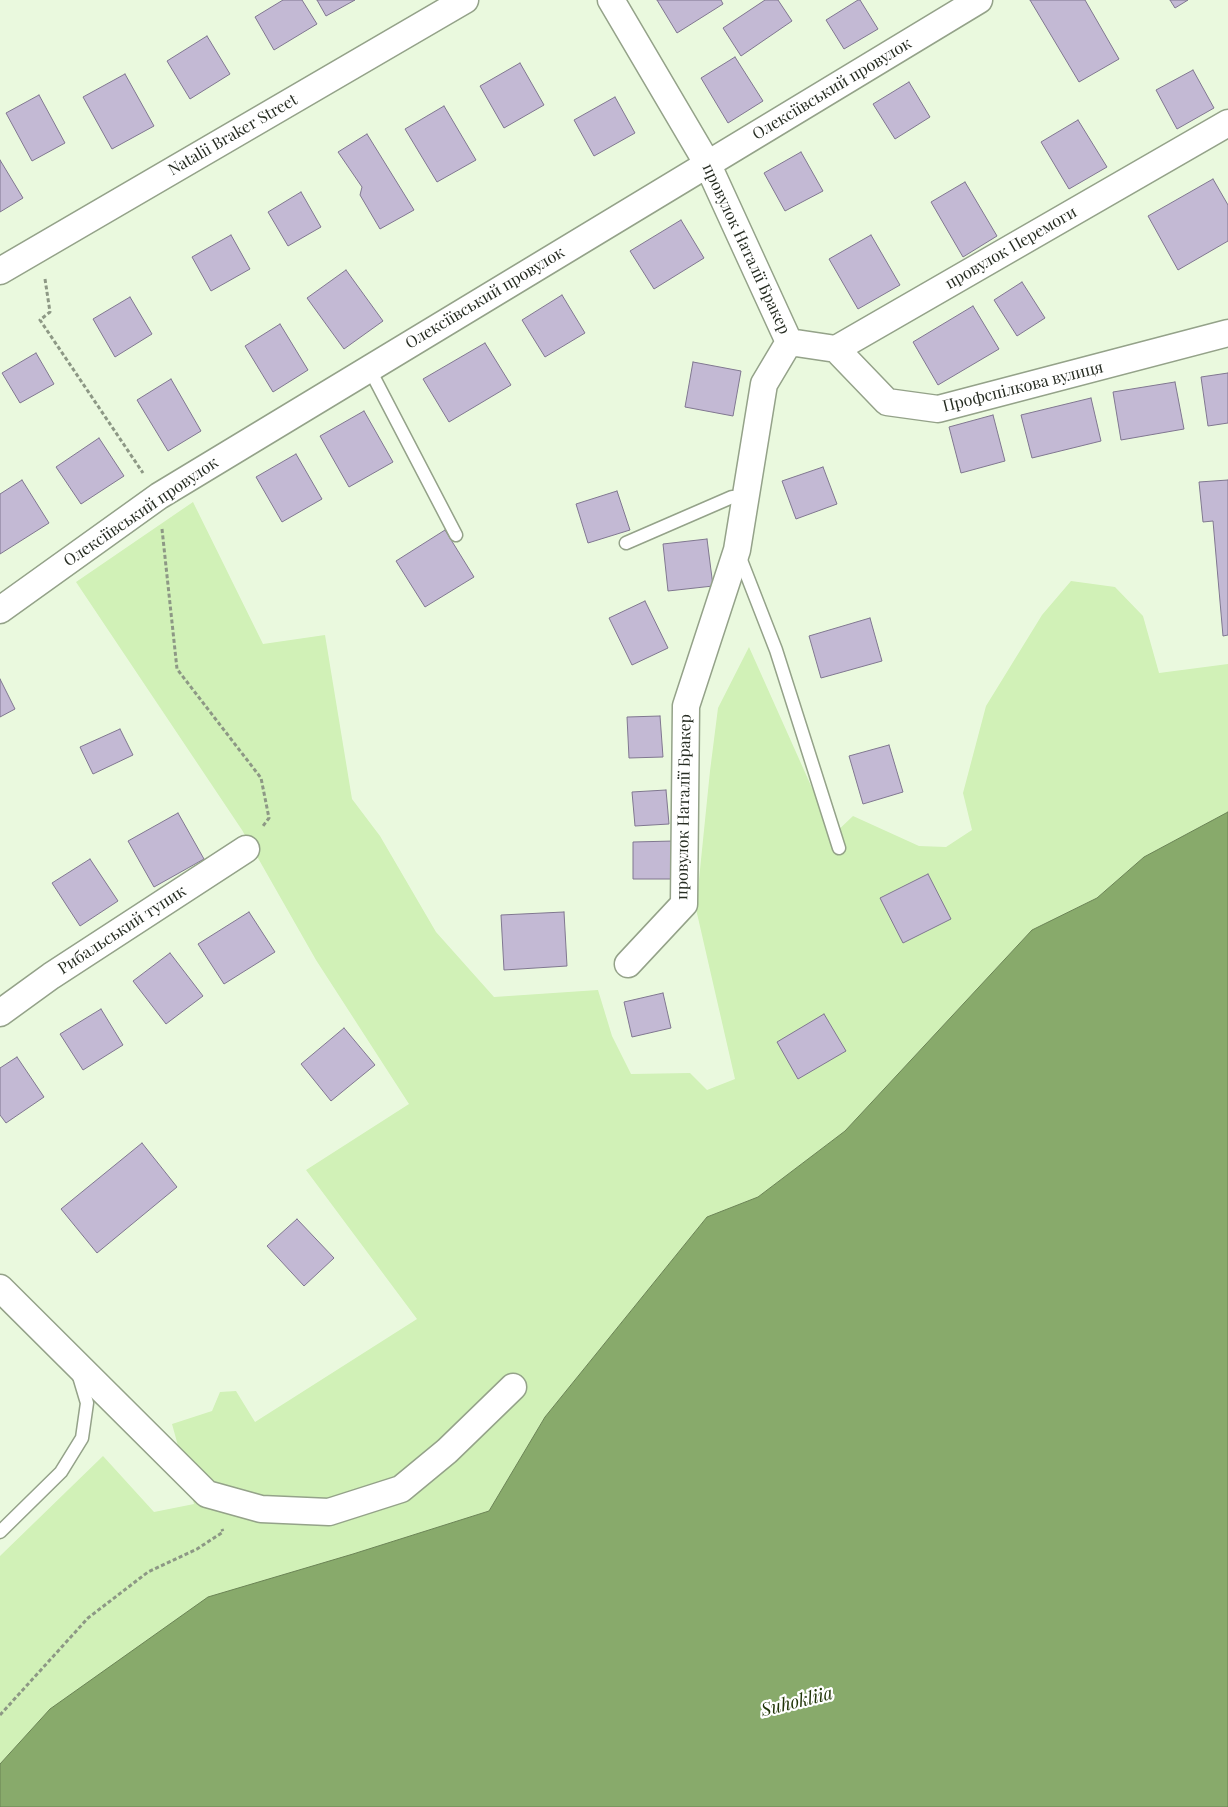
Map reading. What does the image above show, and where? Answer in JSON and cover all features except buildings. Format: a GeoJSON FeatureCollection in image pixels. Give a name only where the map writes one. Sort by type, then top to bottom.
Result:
{"type":"FeatureCollection","features":[{"type":"Feature","properties":{"kind":"street","name":"Natalii Braker Street"},"geometry":{"type":"LineString","coordinates":[[0,271],[465,0]]}},
{"type":"Feature","properties":{"kind":"street","name":"провулок Наталії Бракер"},"geometry":{"type":"LineString","coordinates":[[611,0],[707,163],[789,342],[764,384],[737,550],[686,706],[684,904],[628,964]]}},
{"type":"Feature","properties":{"kind":"street","name":"Олексіївський провулок"},"geometry":{"type":"LineString","coordinates":[[0,610],[159,496],[979,0]]}},
{"type":"Feature","properties":{"kind":"street","name":"провулок Перемоги"},"geometry":{"type":"LineString","coordinates":[[836,349],[1228,123]]}},
{"type":"Feature","properties":{"kind":"street","name":"Профспілкова вулиця"},"geometry":{"type":"LineString","coordinates":[[836,349],[888,402],[938,409],[1228,333]]}},
{"type":"Feature","properties":{"kind":"street"},"geometry":{"type":"LineString","coordinates":[[789,342],[836,349]]}},
{"type":"Feature","properties":{"kind":"street","name":"Рибальський тупик"},"geometry":{"type":"LineString","coordinates":[[0,1013],[51,976],[246,849]]}},
{"type":"Feature","properties":{"kind":"street"},"geometry":{"type":"LineString","coordinates":[[0,1288],[207,1494],[261,1509],[329,1512],[401,1489],[447,1451],[513,1387]]}},
{"type":"Feature","properties":{"kind":"lane"},"geometry":{"type":"LineString","coordinates":[[369,368],[456,535]]}},
{"type":"Feature","properties":{"kind":"lane"},"geometry":{"type":"LineString","coordinates":[[626,543],[732,497],[746,497]]}},
{"type":"Feature","properties":{"kind":"lane"},"geometry":{"type":"LineString","coordinates":[[737,550],[776,650],[839,848]]}},
{"type":"Feature","properties":{"kind":"lane"},"geometry":{"type":"LineString","coordinates":[[0,1532],[61,1472],[82,1438],[87,1403],[76,1365]]}},
{"type":"Feature","properties":{"kind":"path"},"geometry":{"type":"LineString","coordinates":[[51,241],[45,272],[45,285],[50,312],[40,320],[159,496],[177,669],[261,778],[269,818],[246,849]]}},
{"type":"Feature","properties":{"kind":"path"},"geometry":{"type":"LineString","coordinates":[[0,1715],[88,1618],[148,1572],[197,1549],[223,1532],[207,1494]]}},
{"type":"Feature","properties":{"kind":"shaded area"},"geometry":{"type":"Polygon","coordinates":[[[193,502],[263,644],[325,635],[352,799],[380,836],[436,932],[494,997],[598,990],[612,1036],[631,1074],[690,1073],[707,1090],[735,1079],[696,909],[718,708],[749,647],[833,835],[853,816],[919,846],[946,847],[972,830],[963,793],[986,706],[1042,615],[1071,581],[1115,587],[1143,616],[1159,673],[1228,664],[1228,812],[1144,857],[1097,898],[1032,930],[845,1131],[758,1197],[707,1217],[545,1417],[489,1511],[353,1554],[50,1709],[0,1764],[0,1556],[103,1456],[154,1512],[194,1504],[172,1424],[212,1411],[220,1392],[236,1391],[255,1422],[417,1319],[306,1170],[409,1104],[316,960],[242,830],[76,582],[193,502]]]}},
{"type":"Feature","properties":{"kind":"water","name":"Suhokliia"},"geometry":{"type":"Polygon","coordinates":[[[1228,812],[1228,1807],[0,1807],[0,1764],[50,1709],[208,1597],[489,1511],[545,1417],[707,1217],[758,1197],[845,1131],[1032,930],[1097,898],[1144,857],[1228,812]]]}}]}
